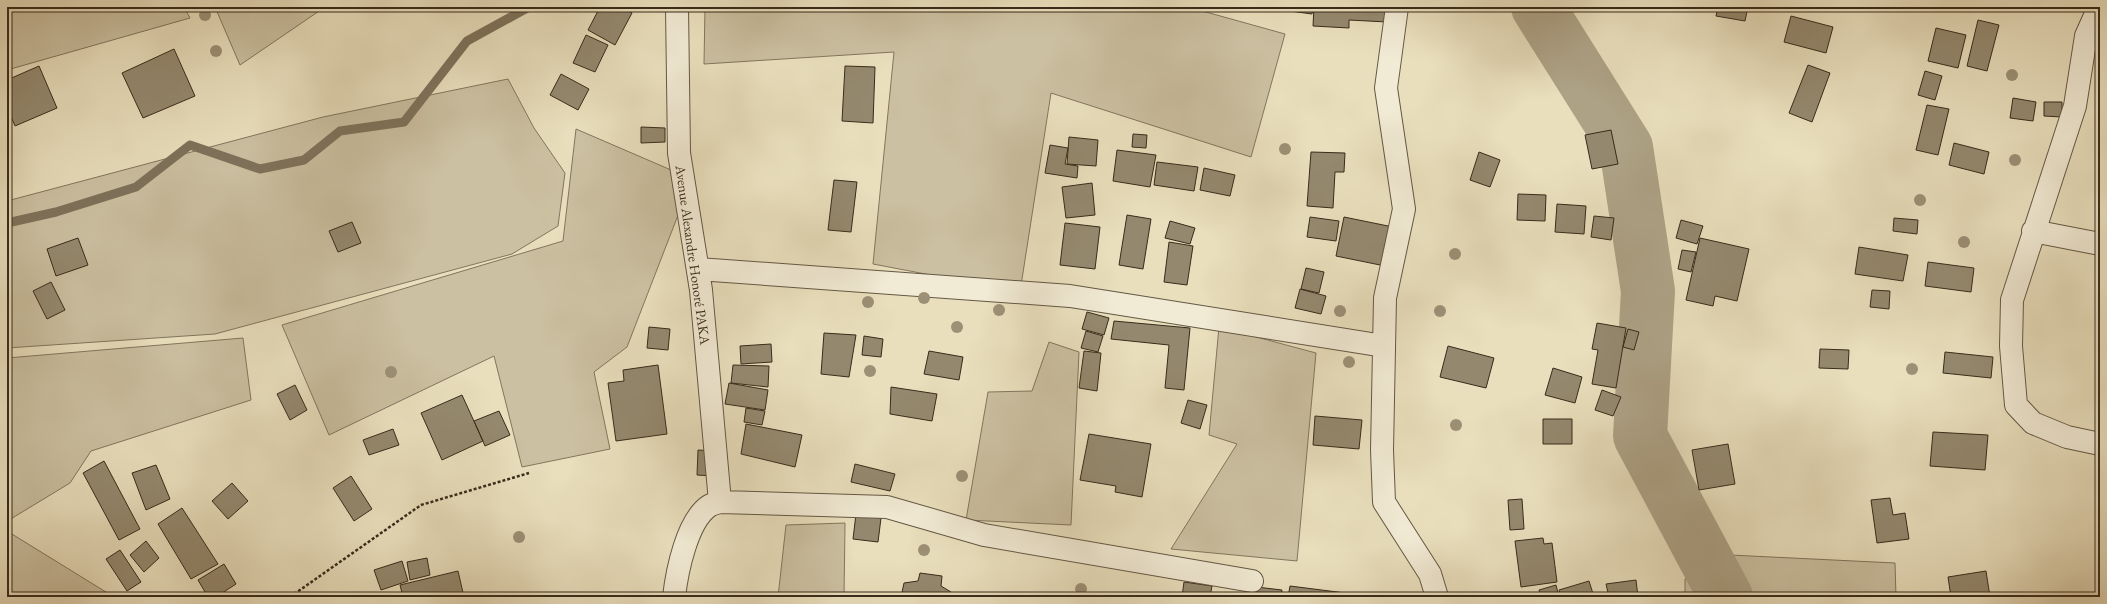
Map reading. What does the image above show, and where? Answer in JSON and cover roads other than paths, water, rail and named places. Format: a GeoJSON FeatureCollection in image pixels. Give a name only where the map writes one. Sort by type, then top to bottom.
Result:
{"type":"FeatureCollection","features":[{"type":"Feature","properties":{"kind":"street","name":"Avenue Alexandre Honoré PAKA"},"geometry":{"type":"LineString","coordinates":[[677,7],[679,153],[698,269],[720,502]]}},
{"type":"Feature","properties":{"kind":"street"},"geometry":{"type":"LineString","coordinates":[[1396,7],[1386,88],[1404,209],[1385,298],[1382,450],[1384,502],[1430,574],[1437,597]]}},
{"type":"Feature","properties":{"kind":"street"},"geometry":{"type":"LineString","coordinates":[[2099,7],[2086,36],[2075,106],[2033,231],[2012,300],[2011,346],[2016,405],[2033,423],[2068,437],[2100,444]]}},
{"type":"Feature","properties":{"kind":"street"},"geometry":{"type":"LineString","coordinates":[[2033,231],[2100,244]]}},
{"type":"Feature","properties":{"kind":"street"},"geometry":{"type":"LineString","coordinates":[[698,269],[1070,296],[1384,346]]}},
{"type":"Feature","properties":{"kind":"street"},"geometry":{"type":"LineString","coordinates":[[674,597],[676,580],[693,523],[709,505],[720,502],[887,507],[984,535],[1252,581]]}},
{"type":"Feature","properties":{"kind":"waterway"},"geometry":{"type":"LineString","coordinates":[[7,223],[56,212],[136,187],[190,145],[260,169],[304,160],[340,131],[404,122],[467,41],[529,7]]}},
{"type":"Feature","properties":{"kind":"waterway"},"geometry":{"type":"LineString","coordinates":[[1538,7],[1626,147],[1648,291],[1640,436],[1726,597]]}}]}
